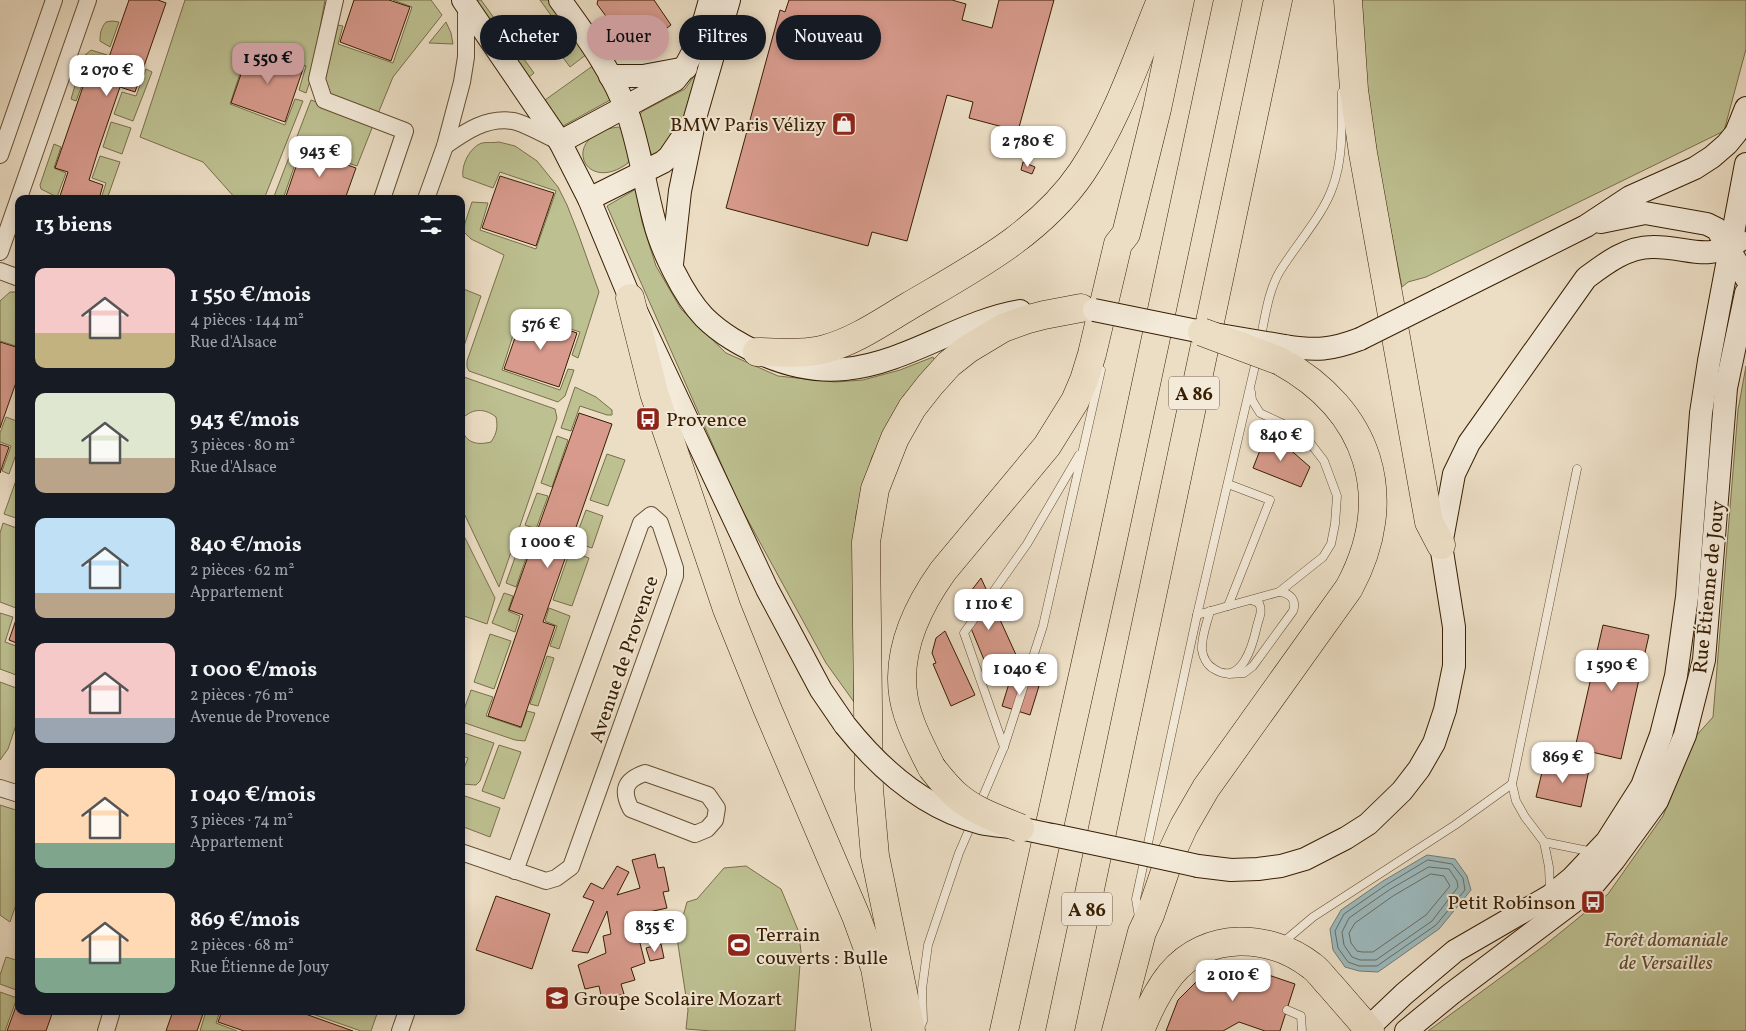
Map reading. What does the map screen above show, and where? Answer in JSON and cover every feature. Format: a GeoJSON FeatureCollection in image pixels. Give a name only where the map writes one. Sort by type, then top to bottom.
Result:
{"type":"FeatureCollection","features":[{"type":"Feature","properties":{"kind":"highway"},"geometry":{"type":"LineString","coordinates":[[757,352],[808,353],[826,349],[850,339],[992,257],[1037,222],[1060,200],[1081,173],[1098,146],[1117,108],[1161,0]]}},
{"type":"Feature","properties":{"kind":"highway"},"geometry":{"type":"LineString","coordinates":[[1020,828],[968,804],[955,795],[932,768],[915,735],[907,714],[903,692],[902,668],[917,612],[928,592],[943,571],[1047,446],[1075,401],[1084,380],[1118,244],[1127,238],[1180,0]]}},
{"type":"Feature","properties":{"kind":"highway","name":"A 86"},"geometry":{"type":"LineString","coordinates":[[1004,1031],[1110,553],[1228,0]]}},
{"type":"Feature","properties":{"kind":"highway","name":"A 86"},"geometry":{"type":"LineString","coordinates":[[1060,1031],[1278,0]]}},
{"type":"Feature","properties":{"kind":"highway"},"geometry":{"type":"LineString","coordinates":[[1347,0],[1354,90],[1363,153],[1430,522],[1440,545]]}},
{"type":"Feature","properties":{"kind":"highway"},"geometry":{"type":"LineString","coordinates":[[630,298],[654,394],[727,609],[856,916],[875,968],[886,1031]]}},
{"type":"Feature","properties":{"kind":"highway"},"geometry":{"type":"LineString","coordinates":[[911,1031],[875,856],[871,825],[866,542],[875,489],[895,438],[912,408],[949,364],[968,349],[1002,328],[1044,315],[1087,309]]}},
{"type":"Feature","properties":{"kind":"highway"},"geometry":{"type":"LineString","coordinates":[[1116,1031],[1142,932],[1150,915],[1171,854],[1193,810],[1211,781],[1349,588],[1360,567],[1371,528],[1372,487],[1363,448],[1354,429],[1331,398],[1298,371],[1283,353],[1202,332]]}},
{"type":"Feature","properties":{"kind":"highway"},"geometry":{"type":"LineString","coordinates":[[1140,1031],[1156,996],[1172,973],[1188,959],[1204,950],[1226,942],[1250,941],[1269,943],[1289,951],[1313,966],[1368,1030]]}},
{"type":"Feature","properties":{"kind":"main road"},"geometry":{"type":"LineString","coordinates":[[560,0],[598,54],[625,108],[644,172],[654,221],[661,244],[686,292],[704,316],[736,341],[757,352],[786,364],[828,370],[845,369],[879,362],[1014,312],[1051,307],[1087,309],[1202,332]]}},
{"type":"Feature","properties":{"kind":"main road"},"geometry":{"type":"LineString","coordinates":[[560,142],[675,80],[686,68],[697,44],[710,0]]}},
{"type":"Feature","properties":{"kind":"main road"},"geometry":{"type":"LineString","coordinates":[[671,265],[680,191],[695,118],[729,0]]}},
{"type":"Feature","properties":{"kind":"main road"},"geometry":{"type":"LineString","coordinates":[[464,2],[560,142],[589,199],[630,298],[767,589],[821,690],[863,747],[880,765],[901,782],[938,806],[958,816],[982,823],[1020,828],[1198,866],[1231,870],[1258,869],[1281,866],[1305,859],[1346,838],[1368,824],[1402,791],[1419,769],[1434,743],[1445,710],[1454,666],[1454,627],[1440,545],[1454,474],[1469,442],[1586,278],[1610,259],[1650,246],[1712,253],[1738,242]]}},
{"type":"Feature","properties":{"kind":"main road"},"geometry":{"type":"LineString","coordinates":[[610,76],[643,76],[686,68]]}},
{"type":"Feature","properties":{"kind":"main road"},"geometry":{"type":"LineString","coordinates":[[1283,353],[1305,349],[1325,350],[1360,339],[1586,226],[1630,196],[1695,168],[1712,157],[1727,144],[1736,132],[1746,108]]}},
{"type":"Feature","properties":{"kind":"main road"},"geometry":{"type":"LineString","coordinates":[[589,199],[644,172],[669,157],[695,118]]}},
{"type":"Feature","properties":{"kind":"main road"},"geometry":{"type":"LineString","coordinates":[[1368,1030],[1404,994],[1455,951],[1550,896],[1572,878],[1607,841],[1642,786],[1661,734],[1676,676],[1688,597],[1701,413],[1708,361],[1738,242],[1746,164]]}},
{"type":"Feature","properties":{"kind":"main road"},"geometry":{"type":"LineString","coordinates":[[1586,226],[1645,213],[1707,224],[1738,242],[1746,278]]}},
{"type":"Feature","properties":{"kind":"main road","name":"Rue Étienne de Jouy"},"geometry":{"type":"LineString","coordinates":[[1406,1031],[1451,994],[1589,890],[1614,860],[1656,801],[1685,735],[1704,660],[1726,388],[1746,293]]}},
{"type":"Feature","properties":{"kind":"street"},"geometry":{"type":"LineString","coordinates":[[0,155],[54,0]]}},
{"type":"Feature","properties":{"kind":"street"},"geometry":{"type":"LineString","coordinates":[[20,195],[88,0]]}},
{"type":"Feature","properties":{"kind":"street"},"geometry":{"type":"LineString","coordinates":[[335,0],[317,79],[324,100],[405,131],[383,195]]}},
{"type":"Feature","properties":{"kind":"street"},"geometry":{"type":"LineString","coordinates":[[427,195],[445,146],[462,82],[466,58],[464,2]]}},
{"type":"Feature","properties":{"kind":"street"},"geometry":{"type":"LineString","coordinates":[[445,146],[469,129],[493,121],[514,121],[560,142]]}},
{"type":"Feature","properties":{"kind":"street"},"geometry":{"type":"LineString","coordinates":[[0,252],[15,209]]}},
{"type":"Feature","properties":{"kind":"street"},"geometry":{"type":"LineString","coordinates":[[0,271],[15,277]]}},
{"type":"Feature","properties":{"kind":"street","name":"Avenue de Provence"},"geometry":{"type":"LineString","coordinates":[[651,515],[660,523],[675,568],[675,576],[571,867],[556,878],[546,881],[515,871],[641,523],[651,515]]}},
{"type":"Feature","properties":{"kind":"street"},"geometry":{"type":"LineString","coordinates":[[645,773],[708,795],[716,808],[715,820],[707,829],[695,834],[631,809],[625,796],[626,788],[629,781],[645,773]]}},
{"type":"Feature","properties":{"kind":"street"},"geometry":{"type":"LineString","coordinates":[[602,780],[626,788]]}},
{"type":"Feature","properties":{"kind":"street"},"geometry":{"type":"LineString","coordinates":[[0,788],[15,793]]}},
{"type":"Feature","properties":{"kind":"street"},"geometry":{"type":"LineString","coordinates":[[465,854],[515,871]]}},
{"type":"Feature","properties":{"kind":"street"},"geometry":{"type":"LineString","coordinates":[[106,1031],[111,1015]]}},
{"type":"Feature","properties":{"kind":"street"},"geometry":{"type":"LineString","coordinates":[[400,1031],[406,1015]]}},
{"type":"Feature","properties":{"kind":"lane"},"geometry":{"type":"LineString","coordinates":[[1343,54],[1347,0]]}},
{"type":"Feature","properties":{"kind":"lane"},"geometry":{"type":"LineString","coordinates":[[1142,932],[1136,899],[1196,615],[1272,289],[1279,273],[1333,188],[1341,154],[1342,81]]}},
{"type":"Feature","properties":{"kind":"lane"},"geometry":{"type":"LineString","coordinates":[[1112,325],[1116,306]]}},
{"type":"Feature","properties":{"kind":"lane"},"geometry":{"type":"LineString","coordinates":[[919,1031],[923,1021],[922,989],[924,965],[934,925],[959,853],[1004,747],[1044,626],[1102,363]]}},
{"type":"Feature","properties":{"kind":"lane"},"geometry":{"type":"LineString","coordinates":[[1196,615],[1279,592],[1323,557],[1331,544],[1337,496],[1324,461],[1308,440],[1290,427],[1260,414],[1252,400],[1250,388]]}},
{"type":"Feature","properties":{"kind":"lane"},"geometry":{"type":"LineString","coordinates":[[1004,747],[964,633],[1027,544],[1082,449]]}},
{"type":"Feature","properties":{"kind":"lane"},"geometry":{"type":"LineString","coordinates":[[1550,896],[1550,874],[1544,842],[1525,817],[1516,801],[1512,784],[1577,469]]}},
{"type":"Feature","properties":{"kind":"lane"},"geometry":{"type":"LineString","coordinates":[[1228,484],[1270,500],[1228,606]]}},
{"type":"Feature","properties":{"kind":"lane"},"geometry":{"type":"LineString","coordinates":[[1210,611],[1203,640],[1203,654],[1209,665],[1221,673],[1238,675],[1253,666],[1294,608],[1291,597],[1284,592],[1279,592]]}},
{"type":"Feature","properties":{"kind":"lane"},"geometry":{"type":"LineString","coordinates":[[1221,673],[1235,671],[1244,663],[1248,656],[1254,641],[1261,610],[1259,603],[1252,600]]}},
{"type":"Feature","properties":{"kind":"lane"},"geometry":{"type":"LineString","coordinates":[[1277,947],[1313,917],[1455,825],[1512,784]]}},
{"type":"Feature","properties":{"kind":"lane"},"geometry":{"type":"LineString","coordinates":[[1544,842],[1597,853]]}},
{"type":"Feature","properties":{"kind":"lane"},"geometry":{"type":"LineString","coordinates":[[1287,1010],[1301,1016],[1302,1031]]}},
{"type":"Feature","properties":{"kind":"green space"},"geometry":{"type":"Polygon","coordinates":[[[185,0],[325,0],[311,78],[306,93],[299,90],[306,66],[249,46],[230,104],[285,125],[295,99],[303,101],[266,195],[232,195],[203,162],[140,137],[185,0]]]}},
{"type":"Feature","properties":{"kind":"green space"},"geometry":{"type":"Polygon","coordinates":[[[393,0],[431,0],[442,15],[393,77],[377,116],[330,97],[325,80],[338,25],[343,26],[338,44],[393,63],[412,7],[393,0]]]}},
{"type":"Feature","properties":{"kind":"green space"},"geometry":{"type":"Polygon","coordinates":[[[471,0],[481,0],[492,15],[482,15],[471,0]]]}},
{"type":"Feature","properties":{"kind":"green space"},"geometry":{"type":"Polygon","coordinates":[[[540,0],[548,0],[559,15],[551,15],[540,0]]]}},
{"type":"Feature","properties":{"kind":"green space"},"geometry":{"type":"Polygon","coordinates":[[[1360,0],[1746,0],[1746,49],[1724,131],[1426,277],[1408,282],[1402,287],[1382,185],[1368,98],[1360,0]]]}},
{"type":"Feature","properties":{"kind":"green space"},"geometry":{"type":"Polygon","coordinates":[[[106,22],[119,22],[110,47],[100,41],[100,35],[106,22]]]}},
{"type":"Feature","properties":{"kind":"green space"},"geometry":{"type":"Polygon","coordinates":[[[446,22],[453,44],[429,43],[446,22]]]}},
{"type":"Feature","properties":{"kind":"green space"},"geometry":{"type":"Polygon","coordinates":[[[577,40],[587,54],[570,67],[565,60],[577,60],[577,40]]]}},
{"type":"Feature","properties":{"kind":"green space"},"geometry":{"type":"Polygon","coordinates":[[[91,50],[107,55],[100,77],[87,73],[76,101],[71,99],[84,56],[91,50]]]}},
{"type":"Feature","properties":{"kind":"green space"},"geometry":{"type":"Polygon","coordinates":[[[515,60],[525,60],[534,73],[528,78],[515,60]]]}},
{"type":"Feature","properties":{"kind":"green space"},"geometry":{"type":"Polygon","coordinates":[[[594,65],[610,100],[563,126],[545,100],[594,65]]]}},
{"type":"Feature","properties":{"kind":"green space"},"geometry":{"type":"Polygon","coordinates":[[[146,69],[152,72],[133,121],[114,114],[122,92],[136,96],[146,69]]]}},
{"type":"Feature","properties":{"kind":"green space"},"geometry":{"type":"Polygon","coordinates":[[[697,72],[676,137],[653,159],[639,119],[640,114],[685,89],[697,72]]]}},
{"type":"Feature","properties":{"kind":"green space"},"geometry":{"type":"Polygon","coordinates":[[[311,100],[374,123],[357,166],[301,147],[284,195],[275,195],[311,100]]]}},
{"type":"Feature","properties":{"kind":"green space"},"geometry":{"type":"Polygon","coordinates":[[[111,122],[131,128],[122,154],[103,147],[111,122]]]}},
{"type":"Feature","properties":{"kind":"green space"},"geometry":{"type":"Polygon","coordinates":[[[618,127],[623,130],[630,156],[628,163],[612,171],[599,172],[590,168],[584,160],[583,151],[588,141],[599,132],[618,127]]]}},
{"type":"Feature","properties":{"kind":"green space"},"geometry":{"type":"Polygon","coordinates":[[[499,142],[515,146],[537,161],[558,187],[578,233],[599,292],[578,358],[572,355],[580,332],[520,313],[502,370],[560,390],[568,369],[574,370],[565,396],[558,402],[469,371],[467,367],[467,361],[504,255],[471,239],[465,233],[465,223],[472,202],[488,203],[480,230],[536,249],[556,191],[500,172],[493,188],[463,177],[463,167],[467,157],[474,148],[482,143],[499,142]]]}},
{"type":"Feature","properties":{"kind":"green space"},"geometry":{"type":"Polygon","coordinates":[[[54,144],[61,147],[54,168],[66,173],[58,195],[53,195],[41,189],[40,185],[54,144]]]}},
{"type":"Feature","properties":{"kind":"green space"},"geometry":{"type":"Polygon","coordinates":[[[100,156],[120,162],[108,195],[102,195],[106,183],[92,178],[100,156]]]}},
{"type":"Feature","properties":{"kind":"green space"},"geometry":{"type":"Polygon","coordinates":[[[636,189],[642,222],[656,266],[681,309],[726,353],[778,376],[835,382],[863,380],[900,370],[933,357],[936,362],[904,395],[872,457],[856,514],[853,582],[854,702],[826,663],[739,504],[607,206],[636,189]]]}},
{"type":"Feature","properties":{"kind":"green space"},"geometry":{"type":"Polygon","coordinates":[[[465,290],[481,296],[465,343],[465,290]]]}},
{"type":"Feature","properties":{"kind":"green space"},"geometry":{"type":"Polygon","coordinates":[[[10,292],[15,292],[15,346],[0,341],[0,301],[10,292]]]}},
{"type":"Feature","properties":{"kind":"green space","name":"Forêt domaniale de Versailles"},"geometry":{"type":"Polygon","coordinates":[[[1746,366],[1746,1031],[1428,1031],[1545,945],[1608,894],[1663,816],[1696,736],[1713,717],[1738,410],[1746,366]]]}},
{"type":"Feature","properties":{"kind":"green space"},"geometry":{"type":"Polygon","coordinates":[[[465,377],[555,409],[557,418],[499,587],[465,515],[465,435],[475,443],[491,442],[497,430],[496,417],[480,410],[465,416],[465,377]]]}},
{"type":"Feature","properties":{"kind":"green space"},"geometry":{"type":"Polygon","coordinates":[[[575,387],[596,397],[612,410],[612,415],[580,406],[571,431],[561,428],[575,387]]]}},
{"type":"Feature","properties":{"kind":"green space"},"geometry":{"type":"Polygon","coordinates":[[[6,417],[15,420],[15,457],[9,474],[2,471],[11,446],[0,442],[0,433],[6,417]]]}},
{"type":"Feature","properties":{"kind":"green space"},"geometry":{"type":"Polygon","coordinates":[[[557,436],[568,440],[552,487],[541,483],[557,436]]]}},
{"type":"Feature","properties":{"kind":"green space"},"geometry":{"type":"Polygon","coordinates":[[[607,454],[625,460],[608,506],[590,500],[607,454]]]}},
{"type":"Feature","properties":{"kind":"green space"},"geometry":{"type":"Polygon","coordinates":[[[15,483],[15,518],[4,514],[15,483]]]}},
{"type":"Feature","properties":{"kind":"green space"},"geometry":{"type":"Polygon","coordinates":[[[537,493],[548,496],[536,529],[525,525],[537,493]]]}},
{"type":"Feature","properties":{"kind":"green space"},"geometry":{"type":"Polygon","coordinates":[[[586,510],[603,516],[592,548],[574,542],[586,510]]]}},
{"type":"Feature","properties":{"kind":"green space"},"geometry":{"type":"Polygon","coordinates":[[[3,523],[15,528],[15,608],[0,602],[0,533],[3,523]]]}},
{"type":"Feature","properties":{"kind":"green space"},"geometry":{"type":"Polygon","coordinates":[[[523,535],[533,538],[516,587],[506,583],[523,535]]]}},
{"type":"Feature","properties":{"kind":"green space"},"geometry":{"type":"Polygon","coordinates":[[[465,538],[495,598],[487,624],[465,616],[465,538]]]}},
{"type":"Feature","properties":{"kind":"green space"},"geometry":{"type":"Polygon","coordinates":[[[570,551],[589,558],[572,606],[553,600],[570,551]]]}},
{"type":"Feature","properties":{"kind":"green space"},"geometry":{"type":"Polygon","coordinates":[[[504,593],[513,596],[508,611],[520,616],[515,632],[492,623],[504,593]]]}},
{"type":"Feature","properties":{"kind":"green space"},"geometry":{"type":"Polygon","coordinates":[[[549,608],[570,616],[559,649],[550,646],[557,626],[545,621],[549,608]]]}},
{"type":"Feature","properties":{"kind":"green space"},"geometry":{"type":"Polygon","coordinates":[[[0,613],[13,617],[5,642],[15,646],[15,675],[0,669],[0,613]]]}},
{"type":"Feature","properties":{"kind":"green space"},"geometry":{"type":"Polygon","coordinates":[[[490,634],[511,641],[494,689],[474,682],[490,634]]]}},
{"type":"Feature","properties":{"kind":"green space"},"geometry":{"type":"Polygon","coordinates":[[[547,656],[554,658],[538,706],[530,704],[547,656]]]}},
{"type":"Feature","properties":{"kind":"green space"},"geometry":{"type":"Polygon","coordinates":[[[0,682],[15,688],[15,728],[8,749],[0,760],[0,682]]]}},
{"type":"Feature","properties":{"kind":"green space"},"geometry":{"type":"Polygon","coordinates":[[[471,690],[493,697],[486,716],[521,728],[527,711],[535,713],[525,741],[515,740],[465,723],[465,708],[471,690]]]}},
{"type":"Feature","properties":{"kind":"green space"},"geometry":{"type":"Polygon","coordinates":[[[465,733],[494,743],[480,781],[476,785],[465,784],[465,766],[468,758],[465,757],[465,733]]]}},
{"type":"Feature","properties":{"kind":"green space"},"geometry":{"type":"Polygon","coordinates":[[[499,745],[521,752],[504,799],[482,791],[499,745]]]}},
{"type":"Feature","properties":{"kind":"green space"},"geometry":{"type":"Polygon","coordinates":[[[465,796],[500,808],[490,837],[465,828],[465,796]]]}},
{"type":"Feature","properties":{"kind":"green space"},"geometry":{"type":"Polygon","coordinates":[[[0,805],[15,810],[15,908],[10,922],[0,915],[0,805]]]}},
{"type":"Feature","properties":{"kind":"green space","name":"Terrain couverts : Bulle"},"geometry":{"type":"Polygon","coordinates":[[[746,866],[781,889],[798,930],[801,951],[795,1031],[711,1031],[686,1029],[688,1010],[677,938],[687,902],[697,899],[724,868],[746,866]]]}},
{"type":"Feature","properties":{"kind":"green space"},"geometry":{"type":"Polygon","coordinates":[[[6,957],[15,960],[15,990],[0,984],[0,975],[6,957]]]}},
{"type":"Feature","properties":{"kind":"green space"},"geometry":{"type":"Polygon","coordinates":[[[0,992],[15,997],[15,1004],[5,1031],[0,1031],[0,992]]]}},
{"type":"Feature","properties":{"kind":"green space"},"geometry":{"type":"Polygon","coordinates":[[[205,1015],[219,1015],[216,1023],[237,1031],[200,1031],[205,1015]]]}},
{"type":"Feature","properties":{"kind":"green space"},"geometry":{"type":"Polygon","coordinates":[[[315,1015],[377,1015],[371,1031],[361,1031],[315,1015]]]}},
{"type":"Feature","properties":{"kind":"water"},"geometry":{"type":"Polygon","coordinates":[[[1427,855],[1455,859],[1467,876],[1471,890],[1439,929],[1378,972],[1359,971],[1345,967],[1333,950],[1330,929],[1341,910],[1383,881],[1427,855]]]}},
{"type":"Feature","properties":{"kind":"building"},"geometry":{"type":"Polygon","coordinates":[[[129,0],[158,0],[166,3],[135,92],[120,87],[98,151],[89,180],[103,185],[100,195],[60,195],[68,172],[55,168],[87,75],[101,80],[129,0]]]}},
{"type":"Feature","properties":{"kind":"building"},"geometry":{"type":"Polygon","coordinates":[[[354,0],[389,0],[410,7],[391,61],[340,42],[354,0]]]}},
{"type":"Feature","properties":{"kind":"building"},"geometry":{"type":"Polygon","coordinates":[[[598,0],[654,0],[664,15],[605,15],[597,4],[598,0]]]}},
{"type":"Feature","properties":{"kind":"building","name":"BMW Paris Vélizy"},"geometry":{"type":"Polygon","coordinates":[[[789,0],[952,0],[966,4],[962,20],[992,28],[999,0],[1054,0],[1018,131],[969,118],[973,102],[947,95],[907,241],[872,232],[868,246],[726,208],[776,25],[776,60],[881,60],[881,15],[779,15],[780,10],[785,12],[789,0]]]}},
{"type":"Feature","properties":{"kind":"building"},"geometry":{"type":"Polygon","coordinates":[[[250,48],[304,66],[285,122],[231,103],[250,48]]]}},
{"type":"Feature","properties":{"kind":"building"},"geometry":{"type":"Polygon","coordinates":[[[302,149],[356,168],[346,195],[286,195],[302,149]]]}},
{"type":"Feature","properties":{"kind":"building"},"geometry":{"type":"Polygon","coordinates":[[[1023,162],[1035,167],[1032,174],[1021,170],[1023,162]]]}},
{"type":"Feature","properties":{"kind":"building"},"geometry":{"type":"Polygon","coordinates":[[[500,176],[554,193],[536,246],[482,228],[500,176]]]}},
{"type":"Feature","properties":{"kind":"building"},"geometry":{"type":"Polygon","coordinates":[[[523,315],[577,333],[559,387],[504,369],[523,315]]]}},
{"type":"Feature","properties":{"kind":"building"},"geometry":{"type":"Polygon","coordinates":[[[0,342],[15,347],[15,385],[0,428],[0,342]]]}},
{"type":"Feature","properties":{"kind":"building"},"geometry":{"type":"Polygon","coordinates":[[[579,413],[612,424],[543,622],[555,626],[521,727],[488,716],[523,615],[509,610],[579,413]]]}},
{"type":"Feature","properties":{"kind":"building"},"geometry":{"type":"Polygon","coordinates":[[[1266,435],[1279,440],[1310,467],[1301,487],[1253,468],[1266,435]]]}},
{"type":"Feature","properties":{"kind":"building"},"geometry":{"type":"Polygon","coordinates":[[[0,444],[9,447],[0,473],[0,444]]]}},
{"type":"Feature","properties":{"kind":"building"},"geometry":{"type":"Polygon","coordinates":[[[981,578],[1017,657],[994,684],[961,604],[981,578]]]}},
{"type":"Feature","properties":{"kind":"building"},"geometry":{"type":"Polygon","coordinates":[[[15,623],[15,642],[9,640],[15,623]]]}},
{"type":"Feature","properties":{"kind":"building"},"geometry":{"type":"Polygon","coordinates":[[[1603,625],[1649,635],[1621,759],[1575,748],[1603,625]]]}},
{"type":"Feature","properties":{"kind":"building"},"geometry":{"type":"Polygon","coordinates":[[[945,631],[975,695],[951,706],[933,664],[936,663],[932,653],[936,638],[945,631]]]}},
{"type":"Feature","properties":{"kind":"building"},"geometry":{"type":"Polygon","coordinates":[[[1011,677],[1039,686],[1030,715],[1002,706],[1011,677]]]}},
{"type":"Feature","properties":{"kind":"building"},"geometry":{"type":"Polygon","coordinates":[[[1545,760],[1589,770],[1581,807],[1536,797],[1545,760]]]}},
{"type":"Feature","properties":{"kind":"building"},"geometry":{"type":"Polygon","coordinates":[[[655,854],[658,868],[664,867],[669,891],[663,892],[667,908],[649,912],[654,925],[637,931],[645,963],[631,968],[635,980],[621,984],[624,994],[602,1000],[599,986],[585,989],[578,965],[606,953],[603,936],[611,934],[607,911],[588,953],[572,951],[594,901],[583,897],[591,883],[603,889],[617,866],[629,872],[617,895],[640,888],[632,860],[655,854]]]}},
{"type":"Feature","properties":{"kind":"building"},"geometry":{"type":"Polygon","coordinates":[[[496,896],[550,914],[532,969],[476,950],[496,896]]]}},
{"type":"Feature","properties":{"kind":"building"},"geometry":{"type":"Polygon","coordinates":[[[661,944],[664,958],[650,961],[646,948],[661,944]]]}},
{"type":"Feature","properties":{"kind":"building"},"geometry":{"type":"Polygon","coordinates":[[[1245,967],[1295,984],[1280,1031],[1265,1031],[1239,1022],[1223,1031],[1166,1031],[1178,1000],[1200,978],[1245,967]]]}},
{"type":"Feature","properties":{"kind":"building"},"geometry":{"type":"Polygon","coordinates":[[[15,1009],[15,1015],[52,1015],[46,1031],[7,1031],[15,1009]]]}},
{"type":"Feature","properties":{"kind":"building"},"geometry":{"type":"Polygon","coordinates":[[[172,1015],[203,1015],[197,1031],[166,1031],[172,1015]]]}},
{"type":"Feature","properties":{"kind":"building"},"geometry":{"type":"Polygon","coordinates":[[[221,1015],[308,1015],[353,1031],[244,1031],[218,1022],[221,1015]]]}},
{"type":"Feature","properties":{"kind":"place","name":"BMW Paris Vélizy"},"geometry":{"type":"Point","coordinates":[844,124]}},
{"type":"Feature","properties":{"kind":"place","name":"Provence"},"geometry":{"type":"Point","coordinates":[648,419]}},
{"type":"Feature","properties":{"kind":"place","name":"Petit Robinson"},"geometry":{"type":"Point","coordinates":[1593,902]}},
{"type":"Feature","properties":{"kind":"place","name":"Terrain couverts : Bulle"},"geometry":{"type":"Point","coordinates":[739,945]}},
{"type":"Feature","properties":{"kind":"place","name":"Groupe Scolaire Mozart"},"geometry":{"type":"Point","coordinates":[557,998]}}]}
